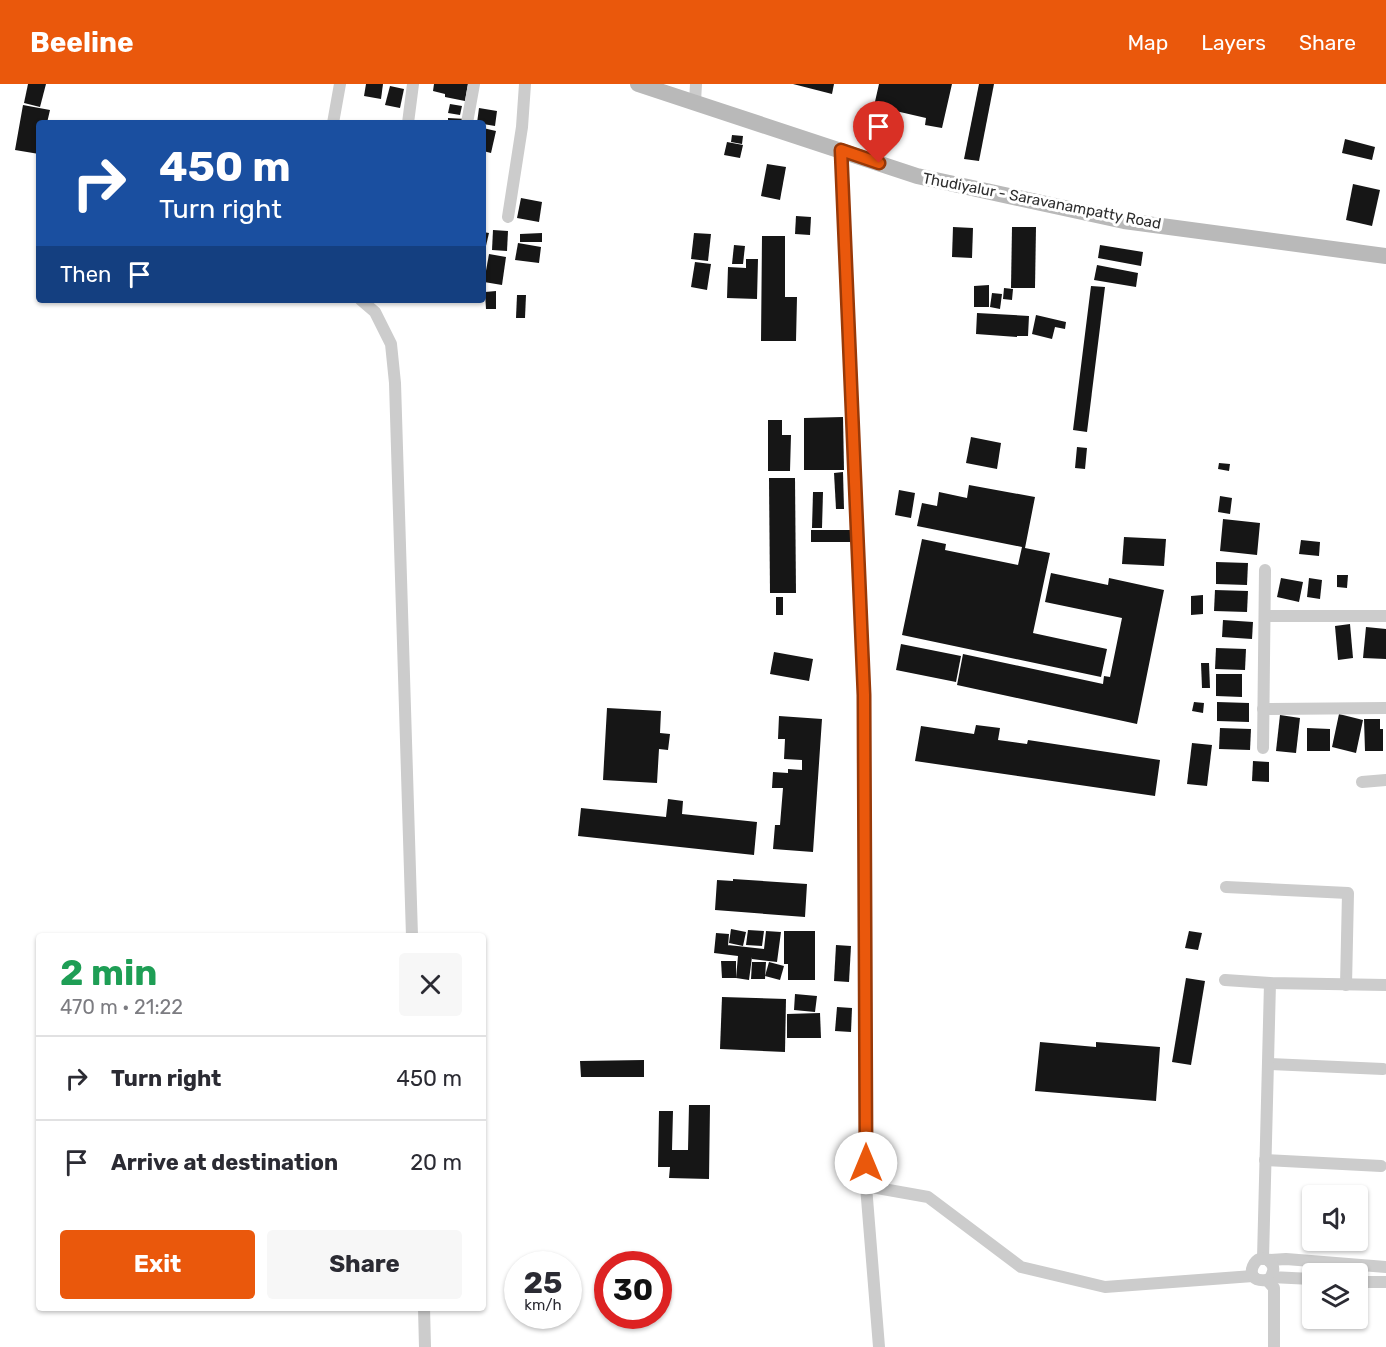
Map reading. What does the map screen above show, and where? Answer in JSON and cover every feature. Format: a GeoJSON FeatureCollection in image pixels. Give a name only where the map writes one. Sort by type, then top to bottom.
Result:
{"type":"FeatureCollection","features":[{"type":"Feature","properties":{"kind":"main road","name":"Thudiyalur - Saravanampatty Road"},"geometry":{"type":"LineString","coordinates":[[638,84],[917,176],[1124,220],[1386,256]]}},
{"type":"Feature","properties":{"kind":"street"},"geometry":{"type":"LineString","coordinates":[[334,120],[340,84]]}},
{"type":"Feature","properties":{"kind":"street"},"geometry":{"type":"LineString","coordinates":[[408,120],[413,84]]}},
{"type":"Feature","properties":{"kind":"street"},"geometry":{"type":"LineString","coordinates":[[468,120],[474,84]]}},
{"type":"Feature","properties":{"kind":"street"},"geometry":{"type":"LineString","coordinates":[[508,217],[522,127],[525,84]]}},
{"type":"Feature","properties":{"kind":"street"},"geometry":{"type":"LineString","coordinates":[[695,102],[696,84]]}},
{"type":"Feature","properties":{"kind":"street"},"geometry":{"type":"LineString","coordinates":[[841,150],[864,695],[866,1186],[879,1347]]}},
{"type":"Feature","properties":{"kind":"street"},"geometry":{"type":"LineString","coordinates":[[365,303],[375,312],[391,344],[395,383],[412,933]]}},
{"type":"Feature","properties":{"kind":"street"},"geometry":{"type":"LineString","coordinates":[[1263,748],[1265,570]]}},
{"type":"Feature","properties":{"kind":"street"},"geometry":{"type":"LineString","coordinates":[[1264,616],[1386,616]]}},
{"type":"Feature","properties":{"kind":"street"},"geometry":{"type":"LineString","coordinates":[[1263,709],[1386,708]]}},
{"type":"Feature","properties":{"kind":"street"},"geometry":{"type":"LineString","coordinates":[[1362,782],[1386,780]]}},
{"type":"Feature","properties":{"kind":"street"},"geometry":{"type":"LineString","coordinates":[[1226,887],[1348,893],[1346,985]]}},
{"type":"Feature","properties":{"kind":"street"},"geometry":{"type":"LineString","coordinates":[[1225,980],[1386,985]]}},
{"type":"Feature","properties":{"kind":"street"},"geometry":{"type":"LineString","coordinates":[[1265,1259],[1270,983]]}},
{"type":"Feature","properties":{"kind":"street"},"geometry":{"type":"LineString","coordinates":[[1268,1064],[1383,1069]]}},
{"type":"Feature","properties":{"kind":"street"},"geometry":{"type":"LineString","coordinates":[[1265,1160],[1381,1166]]}},
{"type":"Feature","properties":{"kind":"street"},"geometry":{"type":"LineString","coordinates":[[866,1186],[928,1197],[1022,1267],[1106,1287],[1253,1276],[1257,1279],[1302,1279]]}},
{"type":"Feature","properties":{"kind":"street"},"geometry":{"type":"LineString","coordinates":[[1253,1276],[1252,1267],[1258,1259],[1386,1267]]}},
{"type":"Feature","properties":{"kind":"street"},"geometry":{"type":"LineString","coordinates":[[1265,1259],[1271,1263],[1273,1268],[1269,1278],[1274,1288],[1274,1347]]}},
{"type":"Feature","properties":{"kind":"street"},"geometry":{"type":"LineString","coordinates":[[1368,1282],[1386,1282]]}},
{"type":"Feature","properties":{"kind":"street"},"geometry":{"type":"LineString","coordinates":[[424,1311],[425,1347]]}},
{"type":"Feature","properties":{"kind":"building"},"geometry":{"type":"Polygon","coordinates":[[[28,84],[46,84],[40,107],[24,103],[28,84]]]}},
{"type":"Feature","properties":{"kind":"building"},"geometry":{"type":"Polygon","coordinates":[[[366,84],[383,84],[381,99],[364,96],[366,84]]]}},
{"type":"Feature","properties":{"kind":"building"},"geometry":{"type":"Polygon","coordinates":[[[434,84],[468,84],[465,101],[445,97],[445,94],[433,91],[434,84]]]}},
{"type":"Feature","properties":{"kind":"building"},"geometry":{"type":"Polygon","coordinates":[[[793,84],[834,84],[832,94],[793,84]]]}},
{"type":"Feature","properties":{"kind":"building"},"geometry":{"type":"Polygon","coordinates":[[[879,84],[952,84],[942,128],[925,125],[926,118],[874,106],[879,84]]]}},
{"type":"Feature","properties":{"kind":"building"},"geometry":{"type":"Polygon","coordinates":[[[979,84],[994,84],[979,161],[964,159],[979,84]]]}},
{"type":"Feature","properties":{"kind":"building"},"geometry":{"type":"Polygon","coordinates":[[[390,86],[404,89],[400,108],[385,105],[390,86]]]}},
{"type":"Feature","properties":{"kind":"building"},"geometry":{"type":"Polygon","coordinates":[[[450,104],[462,106],[460,115],[448,113],[450,104]]]}},
{"type":"Feature","properties":{"kind":"building"},"geometry":{"type":"Polygon","coordinates":[[[23,105],[50,110],[48,120],[36,120],[36,154],[15,150],[23,105]]]}},
{"type":"Feature","properties":{"kind":"building"},"geometry":{"type":"Polygon","coordinates":[[[479,108],[497,111],[495,126],[486,124],[486,120],[477,120],[479,108]]]}},
{"type":"Feature","properties":{"kind":"building"},"geometry":{"type":"Polygon","coordinates":[[[448,118],[466,119],[466,120],[448,120],[448,118]]]}},
{"type":"Feature","properties":{"kind":"building"},"geometry":{"type":"Polygon","coordinates":[[[866,118],[890,122],[888,131],[865,127],[866,118]]]}},
{"type":"Feature","properties":{"kind":"building"},"geometry":{"type":"Polygon","coordinates":[[[486,129],[496,131],[491,153],[486,152],[486,129]]]}},
{"type":"Feature","properties":{"kind":"building"},"geometry":{"type":"Polygon","coordinates":[[[732,135],[743,136],[742,144],[731,142],[732,135]]]}},
{"type":"Feature","properties":{"kind":"building"},"geometry":{"type":"Polygon","coordinates":[[[1345,139],[1375,147],[1372,160],[1342,153],[1345,139]]]}},
{"type":"Feature","properties":{"kind":"building"},"geometry":{"type":"Polygon","coordinates":[[[727,142],[743,145],[740,158],[724,155],[727,142]]]}},
{"type":"Feature","properties":{"kind":"building"},"geometry":{"type":"Polygon","coordinates":[[[767,164],[786,167],[780,200],[761,196],[767,164]]]}},
{"type":"Feature","properties":{"kind":"building"},"geometry":{"type":"Polygon","coordinates":[[[1353,184],[1380,190],[1372,226],[1346,220],[1353,184]]]}},
{"type":"Feature","properties":{"kind":"building"},"geometry":{"type":"Polygon","coordinates":[[[521,198],[542,202],[539,222],[517,218],[521,198]]]}},
{"type":"Feature","properties":{"kind":"building"},"geometry":{"type":"Polygon","coordinates":[[[796,216],[811,217],[810,235],[795,234],[796,216]]]}},
{"type":"Feature","properties":{"kind":"building"},"geometry":{"type":"Polygon","coordinates":[[[953,227],[973,228],[972,258],[952,257],[953,227]]]}},
{"type":"Feature","properties":{"kind":"building"},"geometry":{"type":"Polygon","coordinates":[[[1012,227],[1036,227],[1035,288],[1011,288],[1012,227]]]}},
{"type":"Feature","properties":{"kind":"building"},"geometry":{"type":"Polygon","coordinates":[[[493,230],[508,231],[507,251],[492,250],[493,230]]]}},
{"type":"Feature","properties":{"kind":"building"},"geometry":{"type":"Polygon","coordinates":[[[542,233],[542,242],[520,242],[520,234],[542,233]]]}},
{"type":"Feature","properties":{"kind":"building"},"geometry":{"type":"Polygon","coordinates":[[[694,233],[711,234],[708,261],[691,259],[694,233]]]}},
{"type":"Feature","properties":{"kind":"building"},"geometry":{"type":"Polygon","coordinates":[[[762,236],[785,236],[785,297],[797,297],[796,341],[761,341],[762,236]]]}},
{"type":"Feature","properties":{"kind":"building"},"geometry":{"type":"Polygon","coordinates":[[[518,243],[541,247],[539,263],[515,260],[518,243]]]}},
{"type":"Feature","properties":{"kind":"building"},"geometry":{"type":"Polygon","coordinates":[[[734,245],[745,246],[743,264],[732,264],[734,245]]]}},
{"type":"Feature","properties":{"kind":"building"},"geometry":{"type":"Polygon","coordinates":[[[1100,245],[1143,252],[1141,266],[1098,258],[1100,245]]]}},
{"type":"Feature","properties":{"kind":"building"},"geometry":{"type":"Polygon","coordinates":[[[489,254],[506,257],[502,285],[486,282],[489,254]]]}},
{"type":"Feature","properties":{"kind":"building"},"geometry":{"type":"Polygon","coordinates":[[[746,259],[758,259],[757,299],[727,298],[728,267],[746,268],[746,259]]]}},
{"type":"Feature","properties":{"kind":"building"},"geometry":{"type":"Polygon","coordinates":[[[695,262],[711,264],[707,290],[691,287],[695,262]]]}},
{"type":"Feature","properties":{"kind":"building"},"geometry":{"type":"Polygon","coordinates":[[[1097,265],[1138,273],[1136,287],[1094,280],[1097,265]]]}},
{"type":"Feature","properties":{"kind":"building"},"geometry":{"type":"Polygon","coordinates":[[[989,285],[989,307],[974,307],[974,286],[989,285]]]}},
{"type":"Feature","properties":{"kind":"building"},"geometry":{"type":"Polygon","coordinates":[[[1091,286],[1105,287],[1087,432],[1073,430],[1091,286]]]}},
{"type":"Feature","properties":{"kind":"building"},"geometry":{"type":"Polygon","coordinates":[[[1004,288],[1013,289],[1012,300],[1003,299],[1004,288]]]}},
{"type":"Feature","properties":{"kind":"building"},"geometry":{"type":"Polygon","coordinates":[[[496,291],[496,309],[486,309],[486,292],[496,291]]]}},
{"type":"Feature","properties":{"kind":"building"},"geometry":{"type":"Polygon","coordinates":[[[992,293],[1002,294],[1000,309],[990,307],[992,293]]]}},
{"type":"Feature","properties":{"kind":"building"},"geometry":{"type":"Polygon","coordinates":[[[517,295],[526,295],[525,318],[516,318],[517,295]]]}},
{"type":"Feature","properties":{"kind":"building"},"geometry":{"type":"Polygon","coordinates":[[[977,313],[1029,316],[1028,336],[976,334],[977,313]]]}},
{"type":"Feature","properties":{"kind":"building"},"geometry":{"type":"Polygon","coordinates":[[[1036,315],[1066,322],[1065,329],[1055,327],[1052,339],[1032,334],[1036,315]]]}},
{"type":"Feature","properties":{"kind":"building"},"geometry":{"type":"Polygon","coordinates":[[[843,417],[844,470],[804,470],[804,418],[843,417]]]}},
{"type":"Feature","properties":{"kind":"building"},"geometry":{"type":"Polygon","coordinates":[[[768,420],[782,420],[782,435],[791,435],[790,471],[768,471],[768,420]]]}},
{"type":"Feature","properties":{"kind":"building"},"geometry":{"type":"Polygon","coordinates":[[[971,437],[1001,443],[997,469],[966,463],[971,437]]]}},
{"type":"Feature","properties":{"kind":"building"},"geometry":{"type":"Polygon","coordinates":[[[1077,447],[1087,448],[1085,469],[1075,468],[1077,447]]]}},
{"type":"Feature","properties":{"kind":"building"},"geometry":{"type":"Polygon","coordinates":[[[1219,463],[1230,464],[1229,471],[1218,469],[1219,463]]]}},
{"type":"Feature","properties":{"kind":"building"},"geometry":{"type":"Polygon","coordinates":[[[843,472],[844,509],[836,509],[834,473],[843,472]]]}},
{"type":"Feature","properties":{"kind":"building"},"geometry":{"type":"Polygon","coordinates":[[[769,478],[795,478],[796,593],[770,593],[769,478]]]}},
{"type":"Feature","properties":{"kind":"building"},"geometry":{"type":"Polygon","coordinates":[[[969,485],[1035,497],[1025,548],[1050,553],[1033,633],[1107,649],[1101,677],[902,635],[922,539],[946,544],[945,550],[1018,565],[1022,547],[917,526],[922,503],[937,506],[939,492],[967,498],[969,485]]]}},
{"type":"Feature","properties":{"kind":"building"},"geometry":{"type":"Polygon","coordinates":[[[899,490],[915,493],[911,518],[895,515],[899,490]]]}},
{"type":"Feature","properties":{"kind":"building"},"geometry":{"type":"Polygon","coordinates":[[[813,492],[823,492],[822,528],[812,528],[813,492]]]}},
{"type":"Feature","properties":{"kind":"building"},"geometry":{"type":"Polygon","coordinates":[[[1220,496],[1232,498],[1230,514],[1218,512],[1220,496]]]}},
{"type":"Feature","properties":{"kind":"building"},"geometry":{"type":"Polygon","coordinates":[[[1223,519],[1260,523],[1257,555],[1220,551],[1223,519]]]}},
{"type":"Feature","properties":{"kind":"building"},"geometry":{"type":"Polygon","coordinates":[[[811,530],[852,530],[851,542],[811,542],[811,530]]]}},
{"type":"Feature","properties":{"kind":"building"},"geometry":{"type":"Polygon","coordinates":[[[1124,537],[1166,539],[1164,566],[1122,564],[1124,537]]]}},
{"type":"Feature","properties":{"kind":"building"},"geometry":{"type":"Polygon","coordinates":[[[1301,540],[1320,542],[1319,556],[1299,554],[1301,540]]]}},
{"type":"Feature","properties":{"kind":"building"},"geometry":{"type":"Polygon","coordinates":[[[1216,562],[1248,563],[1247,585],[1216,584],[1216,562]]]}},
{"type":"Feature","properties":{"kind":"building"},"geometry":{"type":"Polygon","coordinates":[[[1051,573],[1108,585],[1109,578],[1164,590],[1137,724],[957,685],[963,654],[1103,684],[1104,676],[1110,677],[1122,618],[1045,602],[1051,573]]]}},
{"type":"Feature","properties":{"kind":"building"},"geometry":{"type":"Polygon","coordinates":[[[1337,575],[1348,575],[1347,588],[1337,587],[1337,575]]]}},
{"type":"Feature","properties":{"kind":"building"},"geometry":{"type":"Polygon","coordinates":[[[1281,578],[1303,582],[1299,602],[1277,597],[1281,578]]]}},
{"type":"Feature","properties":{"kind":"building"},"geometry":{"type":"Polygon","coordinates":[[[1309,578],[1322,580],[1320,599],[1307,597],[1309,578]]]}},
{"type":"Feature","properties":{"kind":"building"},"geometry":{"type":"Polygon","coordinates":[[[1215,590],[1248,591],[1247,612],[1214,611],[1215,590]]]}},
{"type":"Feature","properties":{"kind":"building"},"geometry":{"type":"Polygon","coordinates":[[[1203,595],[1203,614],[1191,615],[1191,596],[1203,595]]]}},
{"type":"Feature","properties":{"kind":"building"},"geometry":{"type":"Polygon","coordinates":[[[776,597],[783,597],[783,615],[776,615],[776,597]]]}},
{"type":"Feature","properties":{"kind":"building"},"geometry":{"type":"Polygon","coordinates":[[[1223,620],[1253,622],[1252,639],[1222,637],[1223,620]]]}},
{"type":"Feature","properties":{"kind":"building"},"geometry":{"type":"Polygon","coordinates":[[[1350,624],[1353,658],[1338,660],[1335,626],[1350,624]]]}},
{"type":"Feature","properties":{"kind":"building"},"geometry":{"type":"Polygon","coordinates":[[[1366,627],[1386,629],[1386,659],[1363,658],[1366,627]]]}},
{"type":"Feature","properties":{"kind":"building"},"geometry":{"type":"Polygon","coordinates":[[[901,644],[961,656],[956,682],[896,670],[901,644]]]}},
{"type":"Feature","properties":{"kind":"building"},"geometry":{"type":"Polygon","coordinates":[[[1216,648],[1246,649],[1245,670],[1215,669],[1216,648]]]}},
{"type":"Feature","properties":{"kind":"building"},"geometry":{"type":"Polygon","coordinates":[[[774,652],[813,659],[809,681],[770,674],[774,652]]]}},
{"type":"Feature","properties":{"kind":"building"},"geometry":{"type":"Polygon","coordinates":[[[1201,663],[1209,663],[1210,688],[1202,688],[1201,663]]]}},
{"type":"Feature","properties":{"kind":"building"},"geometry":{"type":"Polygon","coordinates":[[[1216,674],[1242,674],[1242,697],[1216,696],[1216,674]]]}},
{"type":"Feature","properties":{"kind":"building"},"geometry":{"type":"Polygon","coordinates":[[[1194,702],[1204,703],[1203,713],[1192,711],[1194,702]]]}},
{"type":"Feature","properties":{"kind":"building"},"geometry":{"type":"Polygon","coordinates":[[[1217,702],[1249,703],[1249,722],[1217,721],[1217,702]]]}},
{"type":"Feature","properties":{"kind":"building"},"geometry":{"type":"Polygon","coordinates":[[[607,708],[661,711],[660,733],[670,734],[668,750],[659,749],[657,783],[603,780],[607,708]]]}},
{"type":"Feature","properties":{"kind":"building"},"geometry":{"type":"Polygon","coordinates":[[[1339,714],[1363,720],[1356,753],[1332,747],[1339,714]]]}},
{"type":"Feature","properties":{"kind":"building"},"geometry":{"type":"Polygon","coordinates":[[[1280,715],[1300,718],[1296,753],[1276,751],[1280,715]]]}},
{"type":"Feature","properties":{"kind":"building"},"geometry":{"type":"Polygon","coordinates":[[[779,716],[822,719],[813,852],[773,849],[775,825],[780,825],[783,788],[772,788],[773,772],[788,773],[788,769],[802,770],[802,760],[784,759],[785,739],[778,739],[779,716]]]}},
{"type":"Feature","properties":{"kind":"building"},"geometry":{"type":"Polygon","coordinates":[[[1364,719],[1380,719],[1380,729],[1383,729],[1383,751],[1365,751],[1364,719]]]}},
{"type":"Feature","properties":{"kind":"building"},"geometry":{"type":"Polygon","coordinates":[[[976,725],[1000,728],[998,740],[1027,744],[1028,740],[1160,760],[1155,796],[915,761],[921,726],[974,734],[976,725]]]}},
{"type":"Feature","properties":{"kind":"building"},"geometry":{"type":"Polygon","coordinates":[[[1220,728],[1251,729],[1250,750],[1219,749],[1220,728]]]}},
{"type":"Feature","properties":{"kind":"building"},"geometry":{"type":"Polygon","coordinates":[[[1307,728],[1330,729],[1330,751],[1307,751],[1307,728]]]}},
{"type":"Feature","properties":{"kind":"building"},"geometry":{"type":"Polygon","coordinates":[[[1192,743],[1212,745],[1207,786],[1187,784],[1192,743]]]}},
{"type":"Feature","properties":{"kind":"building"},"geometry":{"type":"Polygon","coordinates":[[[1253,761],[1269,762],[1269,782],[1252,781],[1253,761]]]}},
{"type":"Feature","properties":{"kind":"building"},"geometry":{"type":"Polygon","coordinates":[[[668,799],[683,801],[682,814],[757,822],[754,855],[578,836],[581,808],[666,817],[668,799]]]}},
{"type":"Feature","properties":{"kind":"building"},"geometry":{"type":"Polygon","coordinates":[[[733,879],[807,884],[805,917],[715,910],[717,880],[733,881],[733,879]]]}},
{"type":"Feature","properties":{"kind":"building"},"geometry":{"type":"Polygon","coordinates":[[[731,929],[746,932],[743,946],[729,943],[731,929]]]}},
{"type":"Feature","properties":{"kind":"building"},"geometry":{"type":"Polygon","coordinates":[[[748,930],[764,931],[762,946],[746,945],[748,930]]]}},
{"type":"Feature","properties":{"kind":"building"},"geometry":{"type":"Polygon","coordinates":[[[766,931],[781,932],[777,962],[752,959],[752,957],[749,980],[736,978],[738,956],[714,953],[716,933],[729,934],[728,945],[764,949],[766,931]]]}},
{"type":"Feature","properties":{"kind":"building"},"geometry":{"type":"Polygon","coordinates":[[[784,931],[815,931],[815,980],[788,980],[788,964],[784,964],[784,931]]]}},
{"type":"Feature","properties":{"kind":"building"},"geometry":{"type":"Polygon","coordinates":[[[1189,931],[1202,933],[1198,950],[1185,948],[1189,931]]]}},
{"type":"Feature","properties":{"kind":"building"},"geometry":{"type":"Polygon","coordinates":[[[836,945],[851,946],[849,982],[834,981],[836,945]]]}},
{"type":"Feature","properties":{"kind":"building"},"geometry":{"type":"Polygon","coordinates":[[[721,961],[736,961],[736,978],[722,978],[721,961]]]}},
{"type":"Feature","properties":{"kind":"building"},"geometry":{"type":"Polygon","coordinates":[[[752,962],[766,962],[765,979],[751,979],[752,962]]]}},
{"type":"Feature","properties":{"kind":"building"},"geometry":{"type":"Polygon","coordinates":[[[769,962],[784,966],[780,980],[765,976],[769,962]]]}},
{"type":"Feature","properties":{"kind":"building"},"geometry":{"type":"Polygon","coordinates":[[[1186,978],[1205,981],[1191,1065],[1172,1062],[1186,978]]]}},
{"type":"Feature","properties":{"kind":"building"},"geometry":{"type":"Polygon","coordinates":[[[795,994],[817,996],[815,1012],[794,1010],[795,994]]]}},
{"type":"Feature","properties":{"kind":"building"},"geometry":{"type":"Polygon","coordinates":[[[722,997],[786,999],[785,1052],[720,1049],[722,997]]]}},
{"type":"Feature","properties":{"kind":"building"},"geometry":{"type":"Polygon","coordinates":[[[837,1007],[852,1008],[851,1032],[835,1031],[837,1007]]]}},
{"type":"Feature","properties":{"kind":"building"},"geometry":{"type":"Polygon","coordinates":[[[820,1013],[821,1038],[787,1038],[787,1014],[820,1013]]]}},
{"type":"Feature","properties":{"kind":"building"},"geometry":{"type":"Polygon","coordinates":[[[1040,1042],[1096,1047],[1096,1042],[1160,1047],[1156,1101],[1035,1091],[1040,1042]]]}},
{"type":"Feature","properties":{"kind":"building"},"geometry":{"type":"Polygon","coordinates":[[[644,1060],[644,1077],[581,1077],[580,1061],[644,1060]]]}},
{"type":"Feature","properties":{"kind":"building"},"geometry":{"type":"Polygon","coordinates":[[[689,1105],[710,1105],[709,1179],[669,1178],[670,1167],[658,1167],[659,1111],[673,1111],[672,1150],[688,1150],[689,1105]]]}},
{"type":"Feature","properties":{"kind":"route"},"geometry":{"type":"LineString","coordinates":[[866,1163],[864,695],[841,150],[879,163]]}}]}
